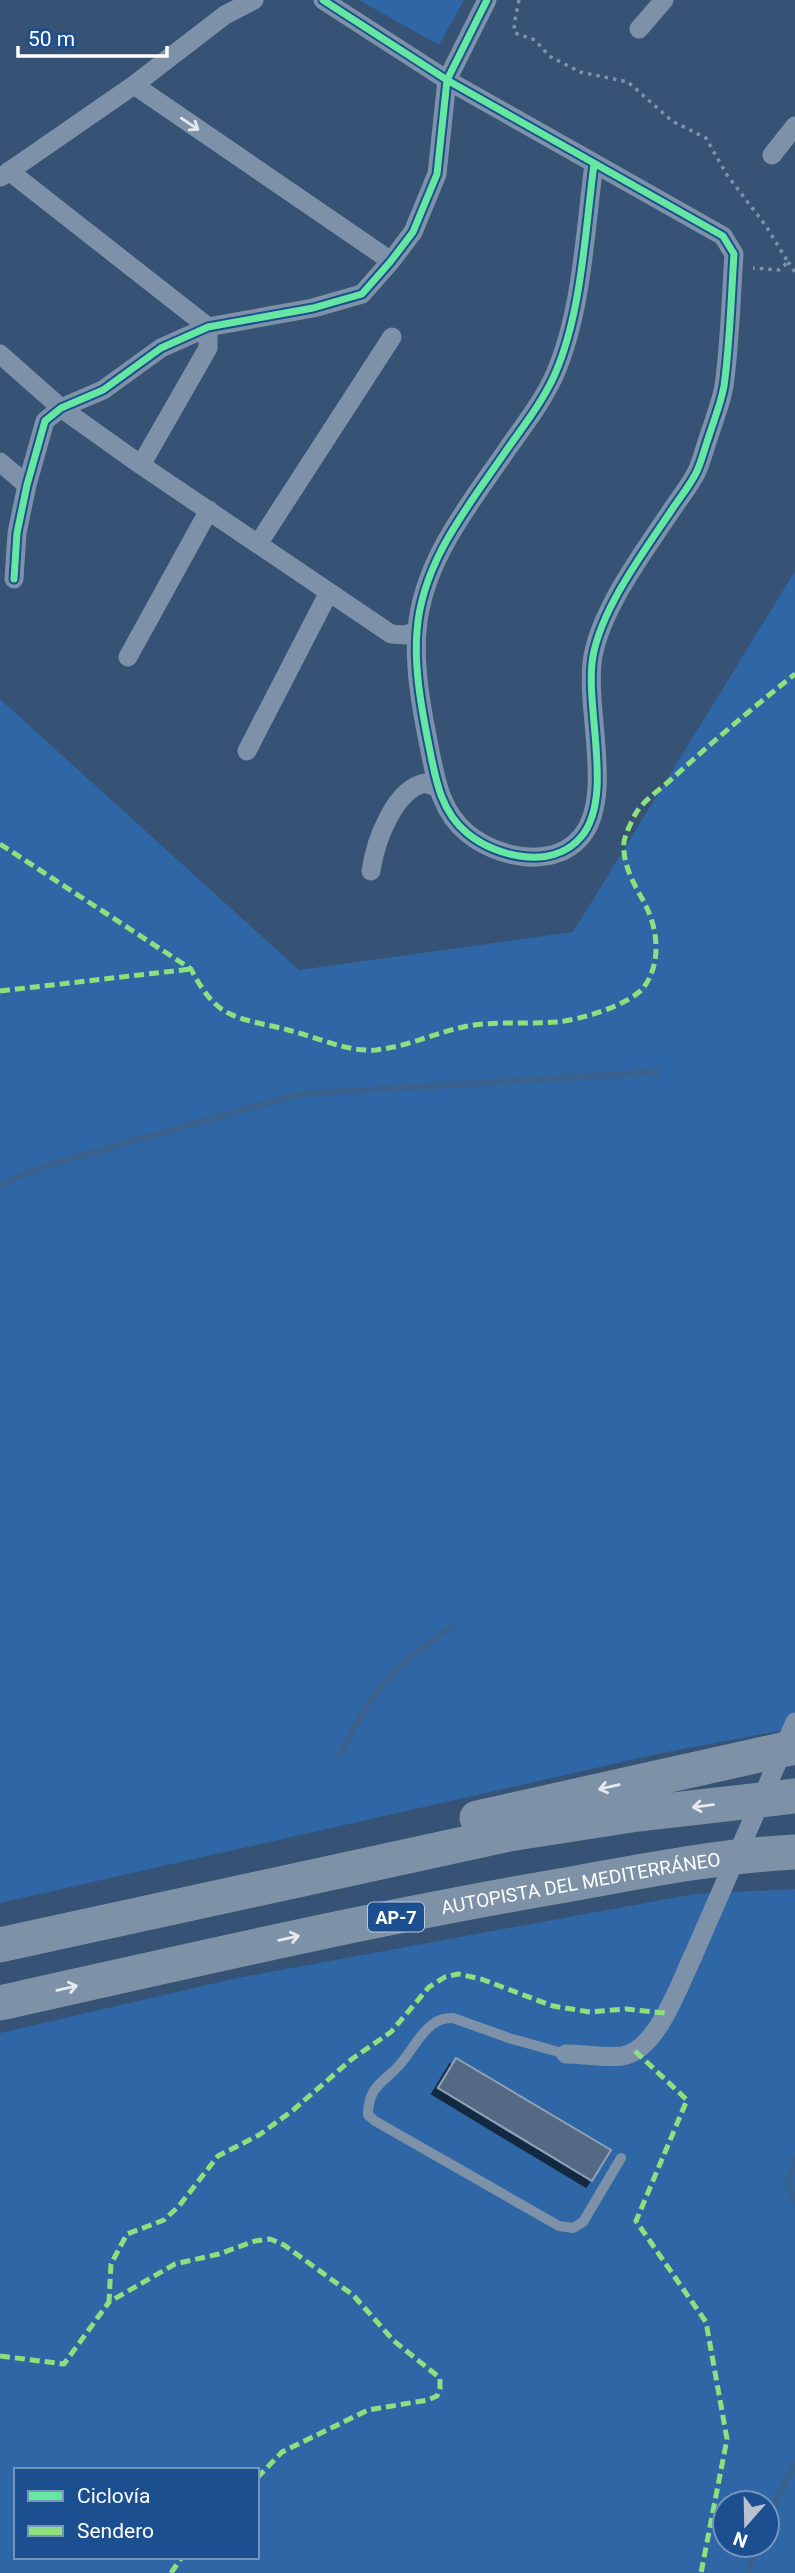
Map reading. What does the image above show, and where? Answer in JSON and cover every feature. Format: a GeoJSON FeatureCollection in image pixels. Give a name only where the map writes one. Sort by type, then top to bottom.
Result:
{"type":"FeatureCollection","features":[{"type":"Feature","properties":{"kind":"highway"},"geometry":{"type":"LineString","coordinates":[[121,1918],[191,1885],[518,1808],[795,1747]]}},
{"type":"Feature","properties":{"kind":"highway"},"geometry":{"type":"LineString","coordinates":[[0,1945],[509,1834],[638,1814],[795,1796]]}},
{"type":"Feature","properties":{"kind":"highway","name":"AUTOPISTA DEL MEDITERRÁNEO"},"geometry":{"type":"LineString","coordinates":[[0,2003],[303,1935],[505,1895],[714,1859],[795,1852]]}},
{"type":"Feature","properties":{"kind":"street"},"geometry":{"type":"LineString","coordinates":[[208,327],[5,174],[134,85],[228,7],[254,0]]}},
{"type":"Feature","properties":{"kind":"street"},"geometry":{"type":"LineString","coordinates":[[323,0],[446,80],[723,236],[734,254],[723,390],[697,471],[607,615],[593,658],[597,791],[591,822],[573,845],[561,852],[548,856],[514,855],[496,850],[465,831],[451,817],[438,788],[418,670],[417,631],[426,587],[436,559],[450,534],[542,400],[562,356],[575,304],[594,164]]}},
{"type":"Feature","properties":{"kind":"street"},"geometry":{"type":"LineString","coordinates":[[14,579],[17,533],[45,421],[61,408],[103,390],[161,348],[208,327],[313,309],[362,294],[414,232],[437,174],[446,80],[486,0]]}},
{"type":"Feature","properties":{"kind":"street"},"geometry":{"type":"LineString","coordinates":[[639,29],[664,0]]}},
{"type":"Feature","properties":{"kind":"street"},"geometry":{"type":"LineString","coordinates":[[134,85],[390,261]]}},
{"type":"Feature","properties":{"kind":"street"},"geometry":{"type":"LineString","coordinates":[[772,155],[795,126]]}},
{"type":"Feature","properties":{"kind":"street"},"geometry":{"type":"LineString","coordinates":[[141,465],[208,348],[208,327]]}},
{"type":"Feature","properties":{"kind":"street"},"geometry":{"type":"LineString","coordinates":[[258,544],[392,337]]}},
{"type":"Feature","properties":{"kind":"street"},"geometry":{"type":"LineString","coordinates":[[0,354],[61,408],[391,634],[398,636],[417,631]]}},
{"type":"Feature","properties":{"kind":"street"},"geometry":{"type":"LineString","coordinates":[[0,462],[27,485]]}},
{"type":"Feature","properties":{"kind":"street"},"geometry":{"type":"LineString","coordinates":[[128,657],[209,510]]}},
{"type":"Feature","properties":{"kind":"street"},"geometry":{"type":"LineString","coordinates":[[247,751],[329,592]]}},
{"type":"Feature","properties":{"kind":"street"},"geometry":{"type":"LineString","coordinates":[[371,871],[379,836],[417,768],[427,734]]}},
{"type":"Feature","properties":{"kind":"street"},"geometry":{"type":"LineString","coordinates":[[402,799],[416,785],[426,783],[438,788]]}},
{"type":"Feature","properties":{"kind":"street"},"geometry":{"type":"LineString","coordinates":[[566,2053],[622,2056],[645,2045],[665,2013],[693,1956],[795,1722]]}},
{"type":"Feature","properties":{"kind":"lane"},"geometry":{"type":"LineString","coordinates":[[566,2053],[509,2038],[453,2018],[444,2018],[429,2026],[399,2066],[381,2080],[368,2103],[368,2115],[374,2121],[547,2219],[566,2227],[573,2228],[583,2222],[621,2158]]}},
{"type":"Feature","properties":{"kind":"path"},"geometry":{"type":"LineString","coordinates":[[519,0],[515,33],[535,40],[549,56],[580,72],[628,82],[672,121],[706,138],[727,175],[766,226],[795,272]]}},
{"type":"Feature","properties":{"kind":"path"},"geometry":{"type":"LineString","coordinates":[[733,267],[779,270],[788,262]]}},
{"type":"Feature","properties":{"kind":"shaded area"},"geometry":{"type":"Polygon","coordinates":[[[359,0],[464,0],[439,45],[359,0]]]}},
{"type":"Feature","properties":{"kind":"shaded area"},"geometry":{"type":"Polygon","coordinates":[[[795,571],[795,1728],[662,1753],[0,1903],[0,699],[299,970],[573,932],[795,571]]]}},
{"type":"Feature","properties":{"kind":"shaded area"},"geometry":{"type":"Polygon","coordinates":[[[795,1889],[795,2573],[0,2573],[0,2033],[237,1978],[694,1894],[795,1889]]]}},
{"type":"Feature","properties":{"kind":"building"},"geometry":{"type":"Polygon","coordinates":[[[456,2058],[611,2150],[592,2181],[438,2088],[456,2058]]]}},
{"type":"Feature","properties":{"kind":"waterway"},"geometry":{"type":"LineString","coordinates":[[0,1185],[42,1167],[299,1094],[657,1072]]}},
{"type":"Feature","properties":{"kind":"waterway"},"geometry":{"type":"LineString","coordinates":[[341,1753],[363,1713],[386,1681],[414,1654],[452,1627]]}},
{"type":"Feature","properties":{"kind":"waterway"},"geometry":{"type":"LineString","coordinates":[[795,2158],[788,2182],[795,2203]]}},
{"type":"Feature","properties":{"kind":"waterway"},"geometry":{"type":"LineString","coordinates":[[781,2492],[795,2463]]}},
{"type":"Feature","properties":{"kind":"waterway"},"geometry":{"type":"LineString","coordinates":[[748,2573],[752,2559]]}},
{"type":"Feature","properties":{"kind":"marked path"},"geometry":{"type":"LineString","coordinates":[[0,844],[191,969],[213,1002],[230,1014],[246,1020],[343,1046],[376,1050],[469,1026],[557,1022],[578,1018],[604,1010],[637,994],[644,987],[654,967],[655,934],[649,912],[629,874],[624,850],[624,842],[636,813],[649,798],[795,674]]}},
{"type":"Feature","properties":{"kind":"marked path"},"geometry":{"type":"LineString","coordinates":[[0,991],[191,969]]}},
{"type":"Feature","properties":{"kind":"marked path"},"geometry":{"type":"LineString","coordinates":[[259,2476],[282,2452],[368,2410],[428,2400],[437,2396],[440,2378],[394,2341],[353,2295],[284,2245],[270,2239],[175,2264],[109,2302],[111,2264],[127,2234],[164,2220],[179,2206],[218,2156],[259,2135],[292,2111],[352,2059],[391,2032],[429,1987],[445,1977],[458,1974],[481,1979],[553,2006],[590,2012],[626,2009],[665,2013]]}},
{"type":"Feature","properties":{"kind":"marked path"},"geometry":{"type":"LineString","coordinates":[[635,2051],[687,2100],[636,2221],[706,2322],[727,2439],[701,2573]]}},
{"type":"Feature","properties":{"kind":"marked path"},"geometry":{"type":"LineString","coordinates":[[0,2356],[64,2364],[109,2302]]}},
{"type":"Feature","properties":{"kind":"marked path"},"geometry":{"type":"LineString","coordinates":[[171,2573],[181,2559]]}},
{"type":"Feature","properties":{"kind":"cycle path"},"geometry":{"type":"LineString","coordinates":[[323,0],[447,80],[723,236],[734,254],[724,386],[697,471],[615,599],[605,618],[593,656],[591,677],[597,776],[596,799],[591,820],[581,837],[569,847],[556,854],[525,857],[509,854],[479,842],[458,824],[444,803],[433,766],[421,700],[416,658],[417,631],[428,581],[450,534],[545,394],[555,374],[577,298],[594,164]]}},
{"type":"Feature","properties":{"kind":"cycle path"},"geometry":{"type":"LineString","coordinates":[[14,579],[17,533],[45,421],[61,408],[103,390],[161,348],[208,327],[313,308],[362,294],[391,261],[413,232],[437,174],[447,80],[487,0]]}}]}
